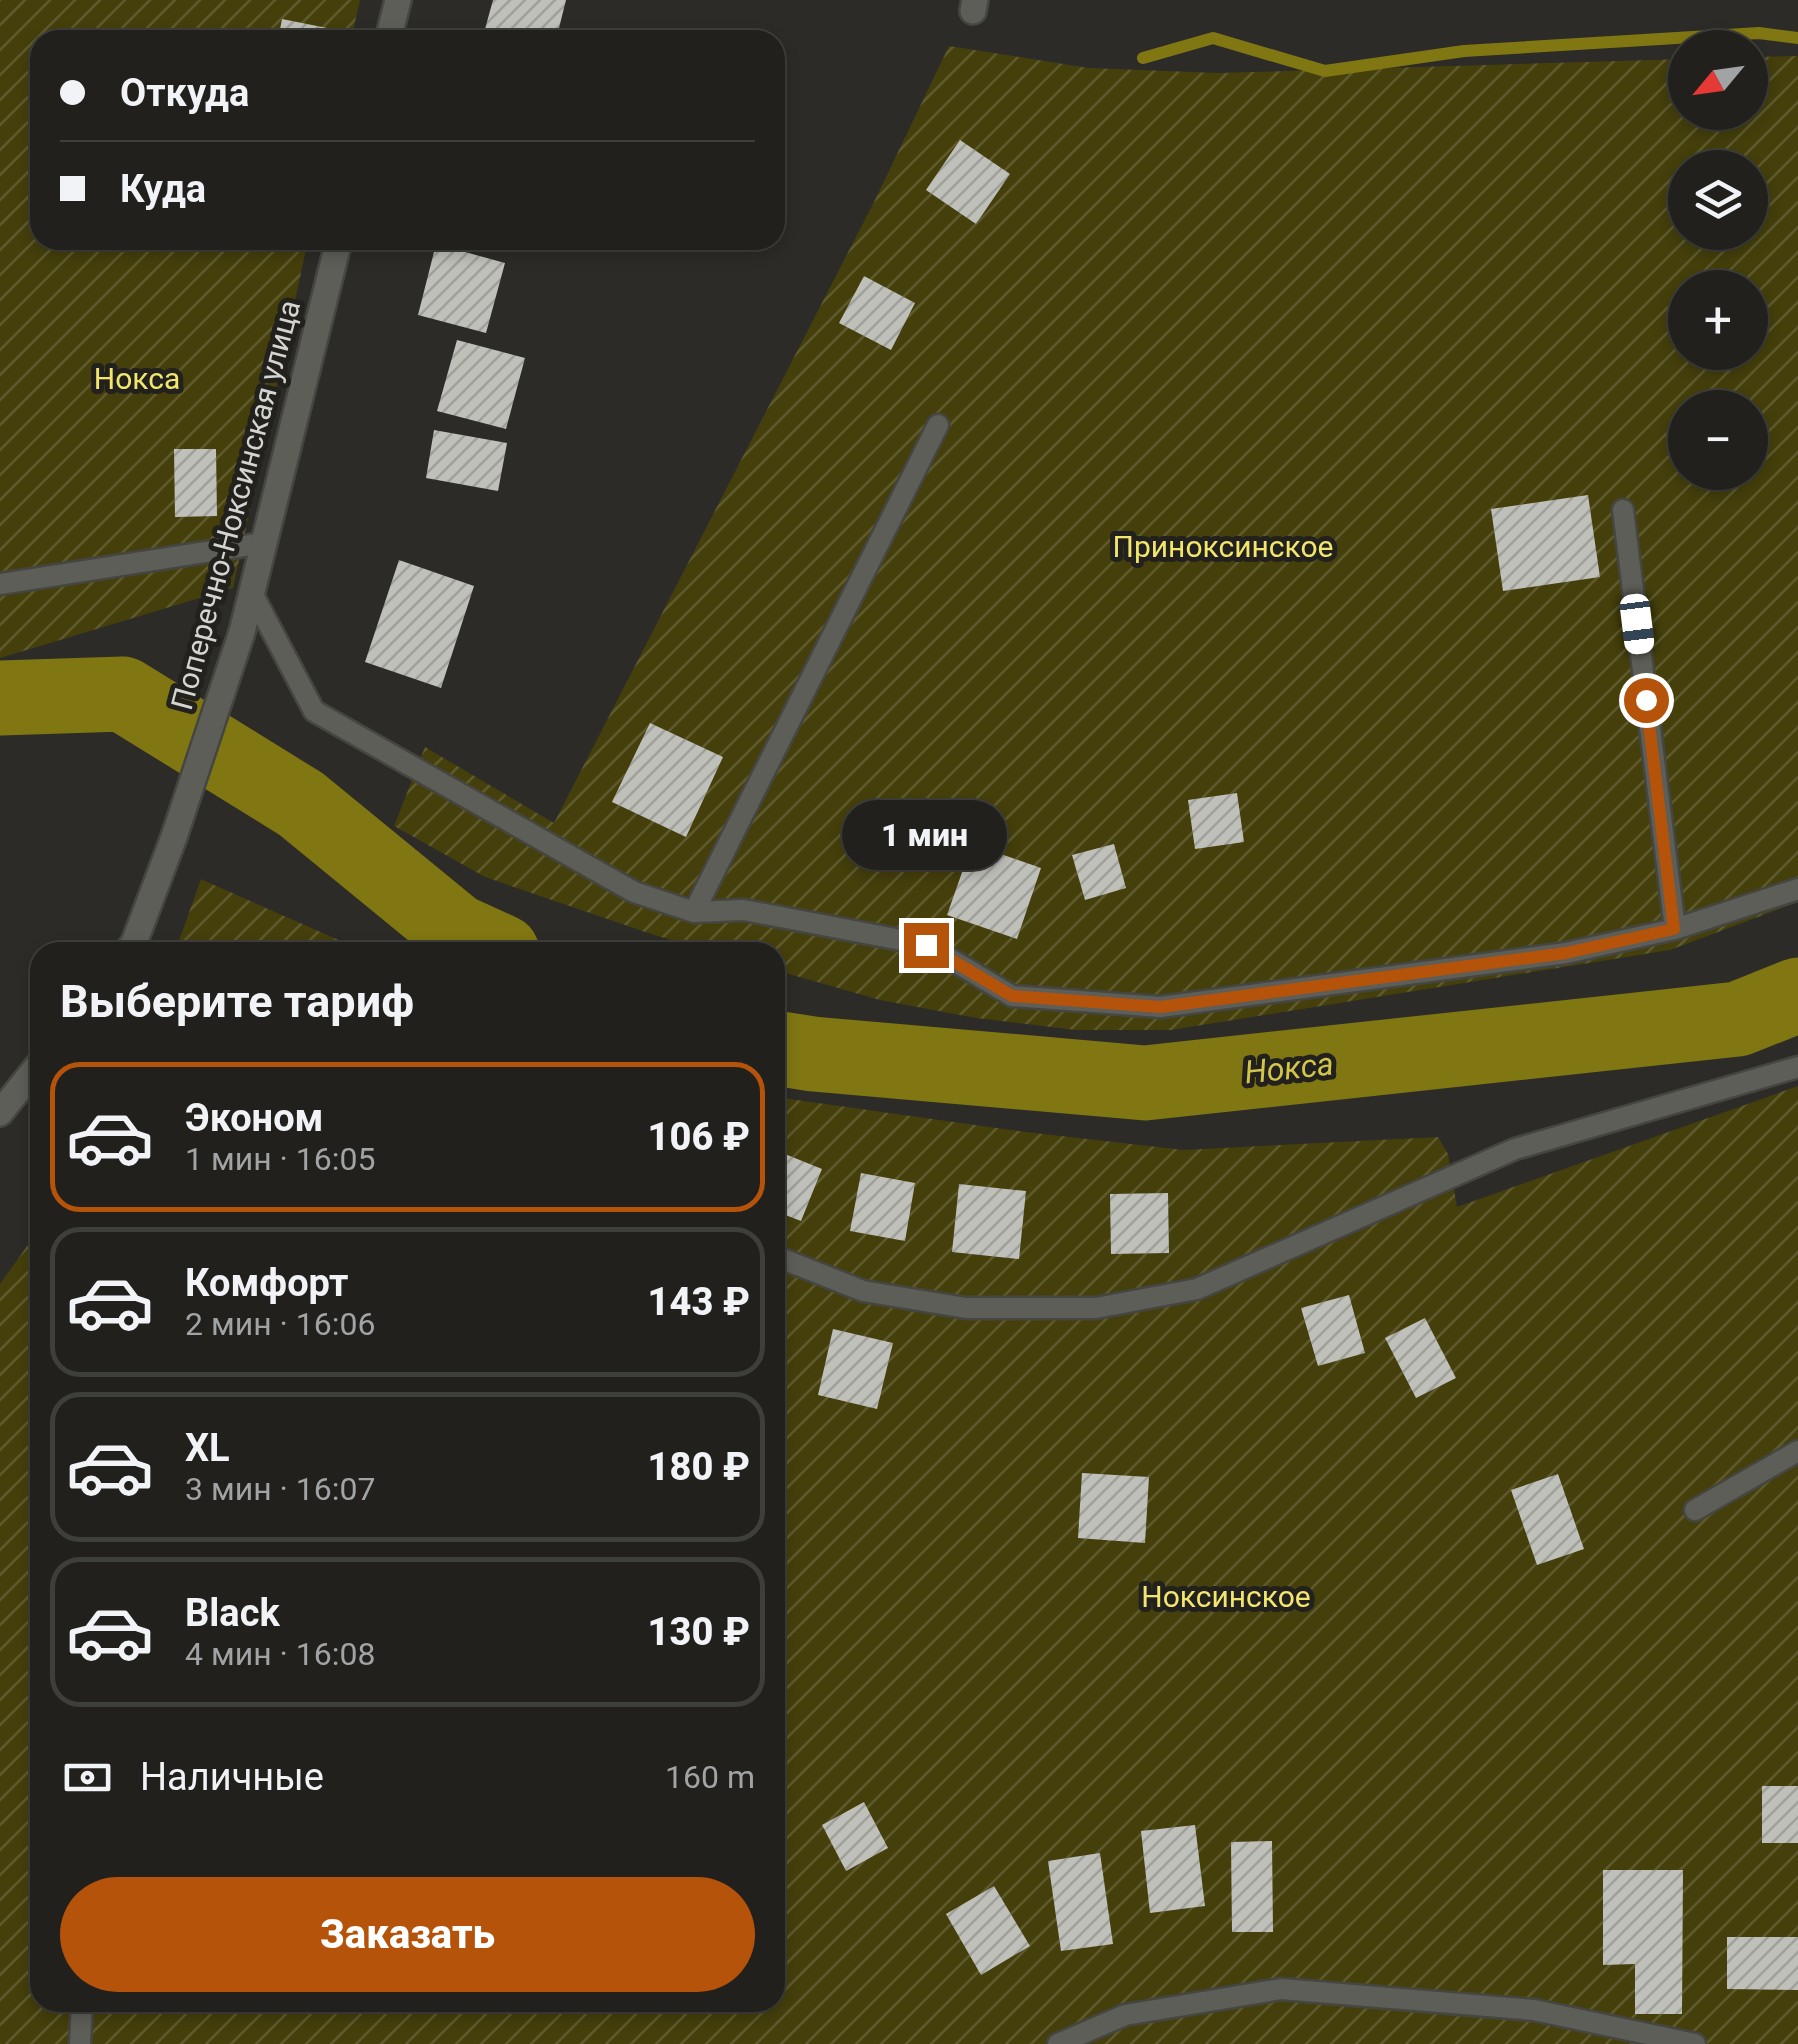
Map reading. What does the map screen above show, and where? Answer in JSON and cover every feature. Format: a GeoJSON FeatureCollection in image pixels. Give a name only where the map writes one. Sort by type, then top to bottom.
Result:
{"type":"FeatureCollection","features":[{"type":"Feature","properties":{"kind":"street"},"geometry":{"type":"LineString","coordinates":[[390,30],[398,0]]}},
{"type":"Feature","properties":{"kind":"street","name":"Поперечно-Ноксинская улица"},"geometry":{"type":"LineString","coordinates":[[137,942],[242,632],[337,250]]}},
{"type":"Feature","properties":{"kind":"street"},"geometry":{"type":"LineString","coordinates":[[0,1113],[30,1076]]}},
{"type":"Feature","properties":{"kind":"lane"},"geometry":{"type":"LineString","coordinates":[[694,912],[938,425]]}},
{"type":"Feature","properties":{"kind":"lane"},"geometry":{"type":"LineString","coordinates":[[1623,510],[1674,929]]}},
{"type":"Feature","properties":{"kind":"lane"},"geometry":{"type":"LineString","coordinates":[[0,584],[264,543]]}},
{"type":"Feature","properties":{"kind":"lane"},"geometry":{"type":"LineString","coordinates":[[252,593],[314,711],[634,892],[694,912],[744,910],[926,945],[1012,996],[1160,1007],[1566,953],[1674,929],[1798,889]]}},
{"type":"Feature","properties":{"kind":"lane"},"geometry":{"type":"LineString","coordinates":[[785,1260],[862,1290],[949,1305],[1096,1308],[1196,1289],[1515,1149],[1798,1067]]}},
{"type":"Feature","properties":{"kind":"lane"},"geometry":{"type":"LineString","coordinates":[[1695,1510],[1780,1458],[1798,1452]]}},
{"type":"Feature","properties":{"kind":"lane"},"geometry":{"type":"LineString","coordinates":[[1058,2044],[1124,2014],[1281,1989],[1534,2010],[1695,2044]]}},
{"type":"Feature","properties":{"kind":"lane"},"geometry":{"type":"LineString","coordinates":[[80,2044],[82,2012]]}},
{"type":"Feature","properties":{"kind":"green space","name":"Нокса"},"geometry":{"type":"Polygon","coordinates":[[[0,0],[360,0],[353,30],[30,30],[30,250],[306,250],[233,588],[0,658],[0,0]]]}},
{"type":"Feature","properties":{"kind":"green space","name":"Приноксинское"},"geometry":{"type":"Polygon","coordinates":[[[949,46],[1089,68],[1218,73],[1668,60],[1668,130],[1768,130],[1768,57],[1798,56],[1798,902],[1670,950],[1171,1030],[1076,1030],[976,1018],[880,1000],[785,973],[785,942],[679,942],[485,877],[394,826],[425,747],[554,823],[874,202],[949,46]]]}},
{"type":"Feature","properties":{"kind":"green space"},"geometry":{"type":"Polygon","coordinates":[[[201,879],[343,942],[179,942],[201,879]]]}},
{"type":"Feature","properties":{"kind":"green space","name":"Ноксинское"},"geometry":{"type":"Polygon","coordinates":[[[1798,1086],[1798,2044],[0,2044],[0,1284],[30,1242],[30,2012],[785,2012],[785,1098],[1184,1150],[1438,1137],[1448,1154],[1457,1207],[1798,1086]]]}},
{"type":"Feature","properties":{"kind":"building"},"geometry":{"type":"Polygon","coordinates":[[[493,0],[566,0],[558,30],[485,30],[493,0]]]}},
{"type":"Feature","properties":{"kind":"building"},"geometry":{"type":"Polygon","coordinates":[[[282,19],[337,30],[280,30],[282,19]]]}},
{"type":"Feature","properties":{"kind":"building"},"geometry":{"type":"Polygon","coordinates":[[[960,140],[1010,174],[976,224],[926,190],[960,140]]]}},
{"type":"Feature","properties":{"kind":"building"},"geometry":{"type":"Polygon","coordinates":[[[434,250],[458,250],[505,263],[486,333],[418,315],[434,250]]]}},
{"type":"Feature","properties":{"kind":"building"},"geometry":{"type":"Polygon","coordinates":[[[864,276],[915,303],[891,350],[839,323],[864,276]]]}},
{"type":"Feature","properties":{"kind":"building"},"geometry":{"type":"Polygon","coordinates":[[[457,340],[525,358],[506,429],[437,411],[457,340]]]}},
{"type":"Feature","properties":{"kind":"building"},"geometry":{"type":"Polygon","coordinates":[[[434,430],[507,443],[498,491],[426,478],[434,430]]]}},
{"type":"Feature","properties":{"kind":"building"},"geometry":{"type":"Polygon","coordinates":[[[174,449],[216,449],[217,516],[175,517],[174,449]]]}},
{"type":"Feature","properties":{"kind":"building"},"geometry":{"type":"Polygon","coordinates":[[[1588,495],[1600,577],[1503,591],[1491,509],[1588,495]]]}},
{"type":"Feature","properties":{"kind":"building"},"geometry":{"type":"Polygon","coordinates":[[[399,560],[474,586],[441,688],[365,662],[399,560]]]}},
{"type":"Feature","properties":{"kind":"building"},"geometry":{"type":"Polygon","coordinates":[[[650,723],[723,757],[686,837],[612,802],[650,723]]]}},
{"type":"Feature","properties":{"kind":"building"},"geometry":{"type":"Polygon","coordinates":[[[1237,793],[1244,842],[1195,849],[1188,800],[1237,793]]]}},
{"type":"Feature","properties":{"kind":"building"},"geometry":{"type":"Polygon","coordinates":[[[972,844],[1041,868],[1017,939],[947,915],[972,844]]]}},
{"type":"Feature","properties":{"kind":"building"},"geometry":{"type":"Polygon","coordinates":[[[1114,844],[1126,888],[1085,900],[1072,855],[1114,844]]]}},
{"type":"Feature","properties":{"kind":"building"},"geometry":{"type":"Polygon","coordinates":[[[785,1154],[822,1169],[801,1221],[785,1215],[785,1154]]]}},
{"type":"Feature","properties":{"kind":"building"},"geometry":{"type":"Polygon","coordinates":[[[861,1173],[915,1183],[905,1241],[850,1231],[861,1173]]]}},
{"type":"Feature","properties":{"kind":"building"},"geometry":{"type":"Polygon","coordinates":[[[959,1184],[1026,1191],[1019,1259],[952,1252],[959,1184]]]}},
{"type":"Feature","properties":{"kind":"building"},"geometry":{"type":"Polygon","coordinates":[[[1168,1193],[1169,1253],[1111,1254],[1110,1194],[1168,1193]]]}},
{"type":"Feature","properties":{"kind":"building"},"geometry":{"type":"Polygon","coordinates":[[[1349,1295],[1365,1353],[1318,1366],[1301,1308],[1349,1295]]]}},
{"type":"Feature","properties":{"kind":"building"},"geometry":{"type":"Polygon","coordinates":[[[1425,1318],[1456,1378],[1416,1398],[1385,1338],[1425,1318]]]}},
{"type":"Feature","properties":{"kind":"building"},"geometry":{"type":"Polygon","coordinates":[[[833,1329],[893,1343],[877,1409],[818,1395],[833,1329]]]}},
{"type":"Feature","properties":{"kind":"building"},"geometry":{"type":"Polygon","coordinates":[[[1082,1473],[1149,1477],[1145,1543],[1078,1538],[1082,1473]]]}},
{"type":"Feature","properties":{"kind":"building"},"geometry":{"type":"Polygon","coordinates":[[[1558,1474],[1584,1549],[1537,1565],[1511,1490],[1558,1474]]]}},
{"type":"Feature","properties":{"kind":"building"},"geometry":{"type":"Polygon","coordinates":[[[1762,1786],[1798,1786],[1798,1843],[1762,1843],[1762,1786]]]}},
{"type":"Feature","properties":{"kind":"building"},"geometry":{"type":"Polygon","coordinates":[[[864,1802],[888,1848],[846,1871],[822,1825],[864,1802]]]}},
{"type":"Feature","properties":{"kind":"building"},"geometry":{"type":"Polygon","coordinates":[[[1195,1825],[1205,1906],[1150,1913],[1141,1831],[1195,1825]]]}},
{"type":"Feature","properties":{"kind":"building"},"geometry":{"type":"Polygon","coordinates":[[[1272,1841],[1273,1932],[1232,1932],[1231,1842],[1272,1841]]]}},
{"type":"Feature","properties":{"kind":"building"},"geometry":{"type":"Polygon","coordinates":[[[1100,1853],[1113,1944],[1061,1951],[1048,1861],[1100,1853]]]}},
{"type":"Feature","properties":{"kind":"building"},"geometry":{"type":"Polygon","coordinates":[[[1603,1870],[1683,1870],[1682,2014],[1635,2014],[1635,1964],[1603,1965],[1603,1870]]]}},
{"type":"Feature","properties":{"kind":"building"},"geometry":{"type":"Polygon","coordinates":[[[994,1886],[1030,1946],[981,1975],[946,1914],[994,1886]]]}},
{"type":"Feature","properties":{"kind":"building"},"geometry":{"type":"Polygon","coordinates":[[[1727,1937],[1798,1937],[1798,1990],[1727,1989],[1727,1937]]]}},
{"type":"Feature","properties":{"kind":"waterway"},"geometry":{"type":"LineString","coordinates":[[1143,58],[1213,38],[1325,71],[1464,51],[1759,33],[1798,38]]}},
{"type":"Feature","properties":{"kind":"waterway","name":"Нокса"},"geometry":{"type":"LineString","coordinates":[[0,698],[123,694],[301,804],[456,931],[480,942]]}},
{"type":"Feature","properties":{"kind":"waterway","name":"Нокса"},"geometry":{"type":"LineString","coordinates":[[785,1050],[1145,1083],[1738,1019],[1798,995]]}},
{"type":"Feature","properties":{"kind":"route"},"geometry":{"type":"LineString","coordinates":[[926,945],[1012,996],[1160,1007],[1566,953],[1674,929],[1646,700]]}}]}
